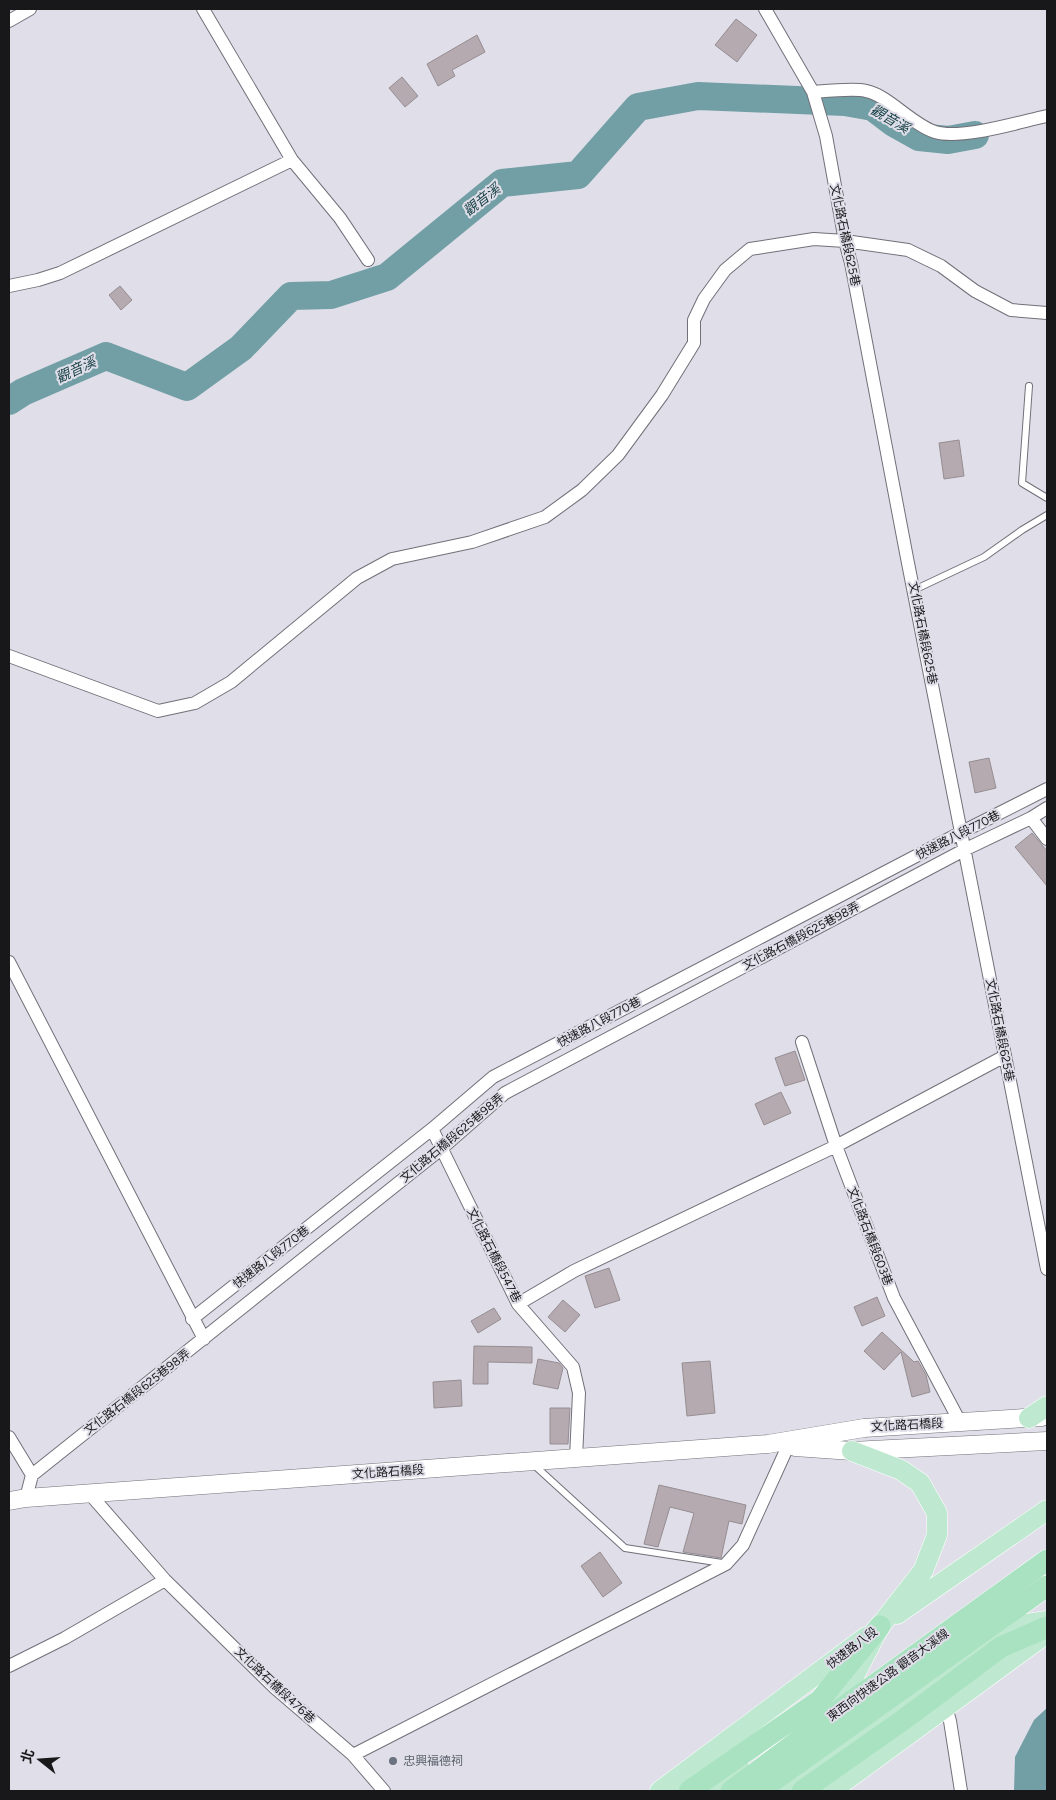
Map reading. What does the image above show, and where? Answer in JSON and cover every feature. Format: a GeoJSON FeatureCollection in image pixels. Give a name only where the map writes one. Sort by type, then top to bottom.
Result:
{"type":"FeatureCollection","features":[{"type":"Feature","properties":{"kind":"highway","name":"東西向快速公路 觀音大溪線"},"geometry":{"type":"LineString","coordinates":[[731,1791],[1047,1560]]}},
{"type":"Feature","properties":{"kind":"highway","name":"東西向快速公路 觀音大溪線"},"geometry":{"type":"LineString","coordinates":[[759,1791],[1047,1586]]}},
{"type":"Feature","properties":{"kind":"highway"},"geometry":{"type":"LineString","coordinates":[[689,1791],[820,1700],[880,1626]]}},
{"type":"Feature","properties":{"kind":"highway"},"geometry":{"type":"LineString","coordinates":[[802,1791],[904,1720],[1001,1647],[1047,1627]]}},
{"type":"Feature","properties":{"kind":"main road"},"geometry":{"type":"LineString","coordinates":[[1038,1417],[1047,1406]]}},
{"type":"Feature","properties":{"kind":"main road","name":"文化路石橋段"},"geometry":{"type":"LineString","coordinates":[[17,1499],[768,1444],[864,1428],[1038,1417]]}},
{"type":"Feature","properties":{"kind":"main road","name":"文化路石橋段"},"geometry":{"type":"LineString","coordinates":[[768,1444],[852,1450],[1047,1441]]}},
{"type":"Feature","properties":{"kind":"main road"},"geometry":{"type":"LineString","coordinates":[[708,1791],[852,1680],[880,1626],[923,1571],[937,1535],[937,1513],[920,1482],[901,1470],[852,1450]]}},
{"type":"Feature","properties":{"kind":"main road","name":"快速路八段"},"geometry":{"type":"LineString","coordinates":[[660,1791],[880,1626],[1047,1510]]}},
{"type":"Feature","properties":{"kind":"main road"},"geometry":{"type":"LineString","coordinates":[[778,1791],[1007,1627],[1047,1621]]}},
{"type":"Feature","properties":{"kind":"main road"},"geometry":{"type":"LineString","coordinates":[[830,1791],[1047,1633]]}},
{"type":"Feature","properties":{"kind":"street"},"geometry":{"type":"LineString","coordinates":[[9,20],[30,9]]}},
{"type":"Feature","properties":{"kind":"street"},"geometry":{"type":"LineString","coordinates":[[202,9],[292,160],[340,218],[368,260]]}},
{"type":"Feature","properties":{"kind":"street","name":"文化路石橋段625巷"},"geometry":{"type":"LineString","coordinates":[[764,9],[813,92],[826,136],[1047,1270]]}},
{"type":"Feature","properties":{"kind":"street"},"geometry":{"type":"LineString","coordinates":[[813,92],[866,90],[877,95],[920,125],[936,132],[955,135],[1047,116]]}},
{"type":"Feature","properties":{"kind":"street"},"geometry":{"type":"LineString","coordinates":[[9,286],[60,273],[292,160]]}},
{"type":"Feature","properties":{"kind":"street"},"geometry":{"type":"LineString","coordinates":[[9,656],[158,711],[195,703],[231,682],[357,578],[392,559],[472,542],[545,517],[582,490],[618,455],[651,410],[694,343],[694,320],[704,298],[725,270],[750,249],[814,239],[845,241],[908,250],[941,266],[975,291],[1011,310],[1047,313]]}},
{"type":"Feature","properties":{"kind":"street","name":"快速路八段770巷"},"geometry":{"type":"LineString","coordinates":[[192,1319],[432,1129],[493,1077],[1047,789]]}},
{"type":"Feature","properties":{"kind":"street","name":"文化路石橋段625巷98弄"},"geometry":{"type":"LineString","coordinates":[[32,1475],[441,1149],[505,1093],[1047,808]]}},
{"type":"Feature","properties":{"kind":"street"},"geometry":{"type":"LineString","coordinates":[[1030,818],[1047,839]]}},
{"type":"Feature","properties":{"kind":"street"},"geometry":{"type":"LineString","coordinates":[[9,962],[204,1339]]}},
{"type":"Feature","properties":{"kind":"street","name":"文化路石橋段603巷"},"geometry":{"type":"LineString","coordinates":[[802,1042],[836,1146],[894,1298],[960,1422]]}},
{"type":"Feature","properties":{"kind":"street"},"geometry":{"type":"LineString","coordinates":[[518,1304],[574,1272],[836,1146],[1005,1056]]}},
{"type":"Feature","properties":{"kind":"street","name":"文化路石橋段547巷"},"geometry":{"type":"LineString","coordinates":[[432,1129],[518,1304],[573,1367],[579,1393],[576,1458]]}},
{"type":"Feature","properties":{"kind":"street"},"geometry":{"type":"LineString","coordinates":[[9,1437],[32,1475],[17,1499]]}},
{"type":"Feature","properties":{"kind":"street"},"geometry":{"type":"LineString","coordinates":[[353,1755],[726,1564],[743,1544],[788,1446]]}},
{"type":"Feature","properties":{"kind":"street","name":"文化路石橋段476巷"},"geometry":{"type":"LineString","coordinates":[[89,1493],[165,1580],[275,1688],[353,1755],[384,1791]]}},
{"type":"Feature","properties":{"kind":"street"},"geometry":{"type":"LineString","coordinates":[[9,1666],[65,1638],[165,1580]]}},
{"type":"Feature","properties":{"kind":"street"},"geometry":{"type":"LineString","coordinates":[[946,1707],[961,1791]]}},
{"type":"Feature","properties":{"kind":"lane"},"geometry":{"type":"LineString","coordinates":[[1029,386],[1022,483],[1047,498]]}},
{"type":"Feature","properties":{"kind":"lane"},"geometry":{"type":"LineString","coordinates":[[914,590],[984,557],[1047,512]]}},
{"type":"Feature","properties":{"kind":"lane"},"geometry":{"type":"LineString","coordinates":[[531,1462],[625,1548],[726,1564]]}},
{"type":"Feature","properties":{"kind":"water"},"geometry":{"type":"Polygon","coordinates":[[[1047,1708],[1047,1791],[1014,1791],[1015,1757],[1034,1720],[1047,1708]]]}},
{"type":"Feature","properties":{"kind":"building"},"geometry":{"type":"Polygon","coordinates":[[[736,19],[757,35],[737,62],[715,45],[736,19]]]}},
{"type":"Feature","properties":{"kind":"building"},"geometry":{"type":"Polygon","coordinates":[[[477,35],[485,52],[452,70],[455,76],[438,86],[427,64],[477,35]]]}},
{"type":"Feature","properties":{"kind":"building"},"geometry":{"type":"Polygon","coordinates":[[[402,77],[418,96],[405,107],[389,88],[402,77]]]}},
{"type":"Feature","properties":{"kind":"building"},"geometry":{"type":"Polygon","coordinates":[[[120,286],[132,300],[121,310],[109,295],[120,286]]]}},
{"type":"Feature","properties":{"kind":"building"},"geometry":{"type":"Polygon","coordinates":[[[959,440],[964,476],[944,479],[939,443],[959,440]]]}},
{"type":"Feature","properties":{"kind":"building"},"geometry":{"type":"Polygon","coordinates":[[[989,758],[996,788],[975,793],[969,762],[989,758]]]}},
{"type":"Feature","properties":{"kind":"building"},"geometry":{"type":"Polygon","coordinates":[[[1032,833],[1047,851],[1047,886],[1015,847],[1032,833]]]}},
{"type":"Feature","properties":{"kind":"building"},"geometry":{"type":"Polygon","coordinates":[[[795,1051],[805,1080],[785,1086],[775,1058],[795,1051]]]}},
{"type":"Feature","properties":{"kind":"building"},"geometry":{"type":"Polygon","coordinates":[[[781,1092],[791,1113],[764,1125],[755,1104],[781,1092]]]}},
{"type":"Feature","properties":{"kind":"building"},"geometry":{"type":"Polygon","coordinates":[[[609,1268],[620,1300],[595,1308],[585,1276],[609,1268]]]}},
{"type":"Feature","properties":{"kind":"building"},"geometry":{"type":"Polygon","coordinates":[[[877,1297],[885,1316],[862,1326],[854,1307],[877,1297]]]}},
{"type":"Feature","properties":{"kind":"building"},"geometry":{"type":"Polygon","coordinates":[[[563,1300],[580,1315],[565,1332],[548,1317],[563,1300]]]}},
{"type":"Feature","properties":{"kind":"building"},"geometry":{"type":"Polygon","coordinates":[[[494,1308],[501,1319],[478,1333],[471,1321],[494,1308]]]}},
{"type":"Feature","properties":{"kind":"building"},"geometry":{"type":"Polygon","coordinates":[[[882,1332],[914,1362],[918,1361],[926,1375],[930,1392],[912,1397],[901,1352],[884,1370],[864,1351],[882,1332]]]}},
{"type":"Feature","properties":{"kind":"building"},"geometry":{"type":"Polygon","coordinates":[[[474,1346],[532,1347],[532,1363],[488,1362],[488,1384],[473,1384],[474,1346]]]}},
{"type":"Feature","properties":{"kind":"building"},"geometry":{"type":"Polygon","coordinates":[[[538,1359],[559,1363],[563,1368],[558,1389],[533,1384],[538,1359]]]}},
{"type":"Feature","properties":{"kind":"building"},"geometry":{"type":"Polygon","coordinates":[[[710,1361],[715,1413],[687,1416],[682,1363],[710,1361]]]}},
{"type":"Feature","properties":{"kind":"building"},"geometry":{"type":"Polygon","coordinates":[[[461,1380],[462,1406],[434,1408],[433,1382],[461,1380]]]}},
{"type":"Feature","properties":{"kind":"building"},"geometry":{"type":"Polygon","coordinates":[[[550,1408],[570,1408],[568,1444],[550,1444],[550,1408]]]}},
{"type":"Feature","properties":{"kind":"building"},"geometry":{"type":"Polygon","coordinates":[[[659,1485],[746,1505],[742,1524],[729,1521],[721,1558],[683,1552],[694,1513],[670,1507],[658,1547],[644,1544],[659,1485]]]}},
{"type":"Feature","properties":{"kind":"building"},"geometry":{"type":"Polygon","coordinates":[[[600,1552],[622,1583],[603,1597],[581,1566],[600,1552]]]}},
{"type":"Feature","properties":{"kind":"waterway","name":"觀音溪"},"geometry":{"type":"LineString","coordinates":[[9,401],[23,392],[106,356],[187,387],[241,348],[291,296],[331,295],[387,277],[502,183],[578,175],[638,107],[698,96],[845,102],[873,107],[894,123],[919,137],[948,140],[975,135]]}},
{"type":"Feature","properties":{"kind":"place","name":"忠興福德祠"},"geometry":{"type":"Point","coordinates":[393,1761]}}]}
